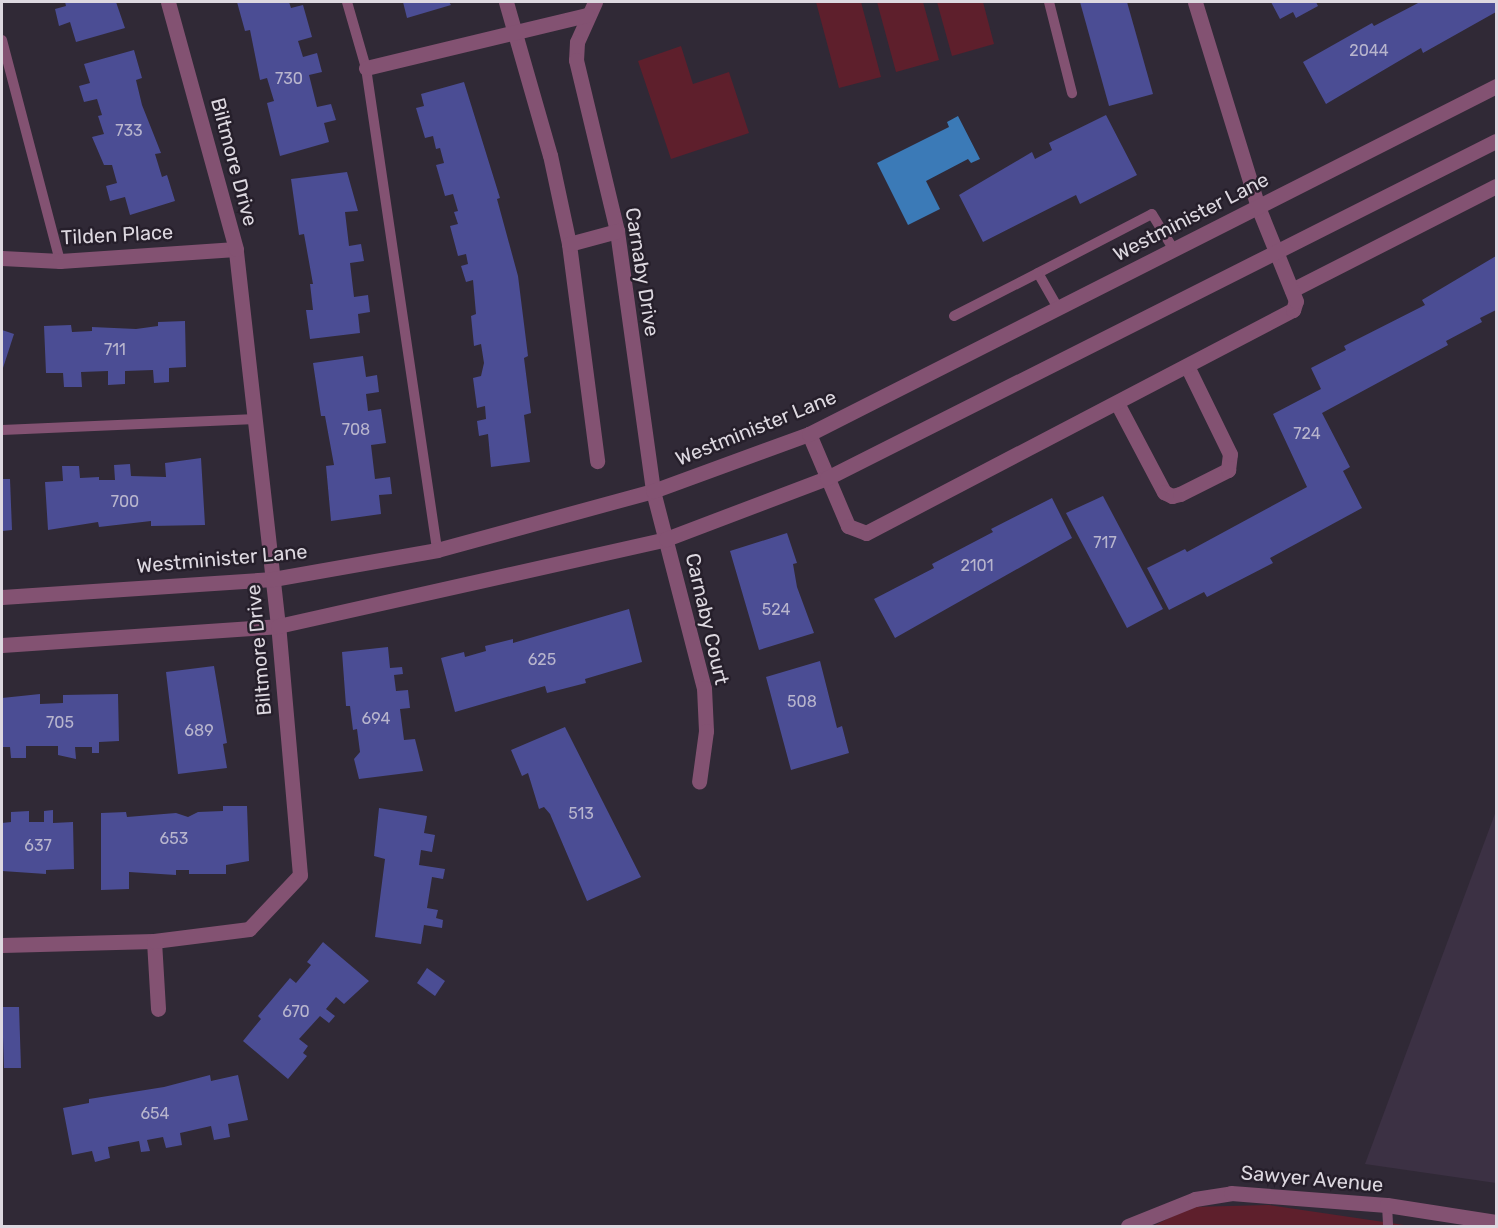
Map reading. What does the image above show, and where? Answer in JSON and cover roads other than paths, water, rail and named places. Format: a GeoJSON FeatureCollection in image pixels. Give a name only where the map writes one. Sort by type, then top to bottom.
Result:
{"type":"FeatureCollection","features":[{"type":"Feature","properties":{"kind":"street","name":"Biltmore Drive"},"geometry":{"type":"LineString","coordinates":[[2,945],[154,940],[249,929],[300,875],[257,419],[236,249],[168,2]]}},
{"type":"Feature","properties":{"kind":"street"},"geometry":{"type":"LineString","coordinates":[[506,2],[550,155],[569,244],[597,461]]}},
{"type":"Feature","properties":{"kind":"street","name":"Carnaby Drive"},"geometry":{"type":"LineString","coordinates":[[596,2],[587,15],[577,42],[576,60],[617,231],[653,491],[666,538]]}},
{"type":"Feature","properties":{"kind":"street"},"geometry":{"type":"LineString","coordinates":[[809,434],[848,526],[866,533],[1293,310],[1296,302],[1258,207],[1195,2]]}},
{"type":"Feature","properties":{"kind":"street"},"geometry":{"type":"LineString","coordinates":[[366,68],[514,29],[587,15]]}},
{"type":"Feature","properties":{"kind":"street","name":"Westminister Lane"},"geometry":{"type":"LineString","coordinates":[[2,597],[273,579],[437,550],[653,491],[809,434],[1497,86]]}},
{"type":"Feature","properties":{"kind":"street"},"geometry":{"type":"LineString","coordinates":[[2,645],[278,626],[666,538],[827,478],[1497,141]]}},
{"type":"Feature","properties":{"kind":"street"},"geometry":{"type":"LineString","coordinates":[[1292,290],[1497,186]]}},
{"type":"Feature","properties":{"kind":"street"},"geometry":{"type":"LineString","coordinates":[[569,244],[617,231]]}},
{"type":"Feature","properties":{"kind":"street","name":"Tilden Place"},"geometry":{"type":"LineString","coordinates":[[2,258],[60,261],[236,249]]}},
{"type":"Feature","properties":{"kind":"street"},"geometry":{"type":"LineString","coordinates":[[1116,403],[1164,492],[1172,496],[1180,494],[1228,470],[1230,454],[1187,366]]}},
{"type":"Feature","properties":{"kind":"street","name":"Carnaby Court"},"geometry":{"type":"LineString","coordinates":[[666,538],[704,688],[706,731],[699,782]]}},
{"type":"Feature","properties":{"kind":"street"},"geometry":{"type":"LineString","coordinates":[[154,940],[158,1009]]}},
{"type":"Feature","properties":{"kind":"street","name":"Sawyer Avenue"},"geometry":{"type":"LineString","coordinates":[[1128,1227],[1195,1199],[1231,1193],[1387,1205],[1497,1222]]}},
{"type":"Feature","properties":{"kind":"lane"},"geometry":{"type":"LineString","coordinates":[[347,2],[366,68],[437,550]]}},
{"type":"Feature","properties":{"kind":"lane"},"geometry":{"type":"LineString","coordinates":[[1050,2],[1072,93]]}},
{"type":"Feature","properties":{"kind":"lane"},"geometry":{"type":"LineString","coordinates":[[2,40],[60,261]]}},
{"type":"Feature","properties":{"kind":"lane"},"geometry":{"type":"LineString","coordinates":[[954,316],[1152,214],[1174,250]]}},
{"type":"Feature","properties":{"kind":"lane"},"geometry":{"type":"LineString","coordinates":[[1038,273],[1058,308]]}},
{"type":"Feature","properties":{"kind":"lane"},"geometry":{"type":"LineString","coordinates":[[2,430],[257,419]]}},
{"type":"Feature","properties":{"kind":"lane"},"geometry":{"type":"LineString","coordinates":[[1387,1205],[1388,1227]]}},
{"type":"Feature","properties":{"kind":"water"},"geometry":{"type":"Polygon","coordinates":[[[958,116],[980,159],[971,163],[968,159],[926,181],[940,209],[908,225],[877,163],[949,127],[947,122],[958,116]]]}}]}
